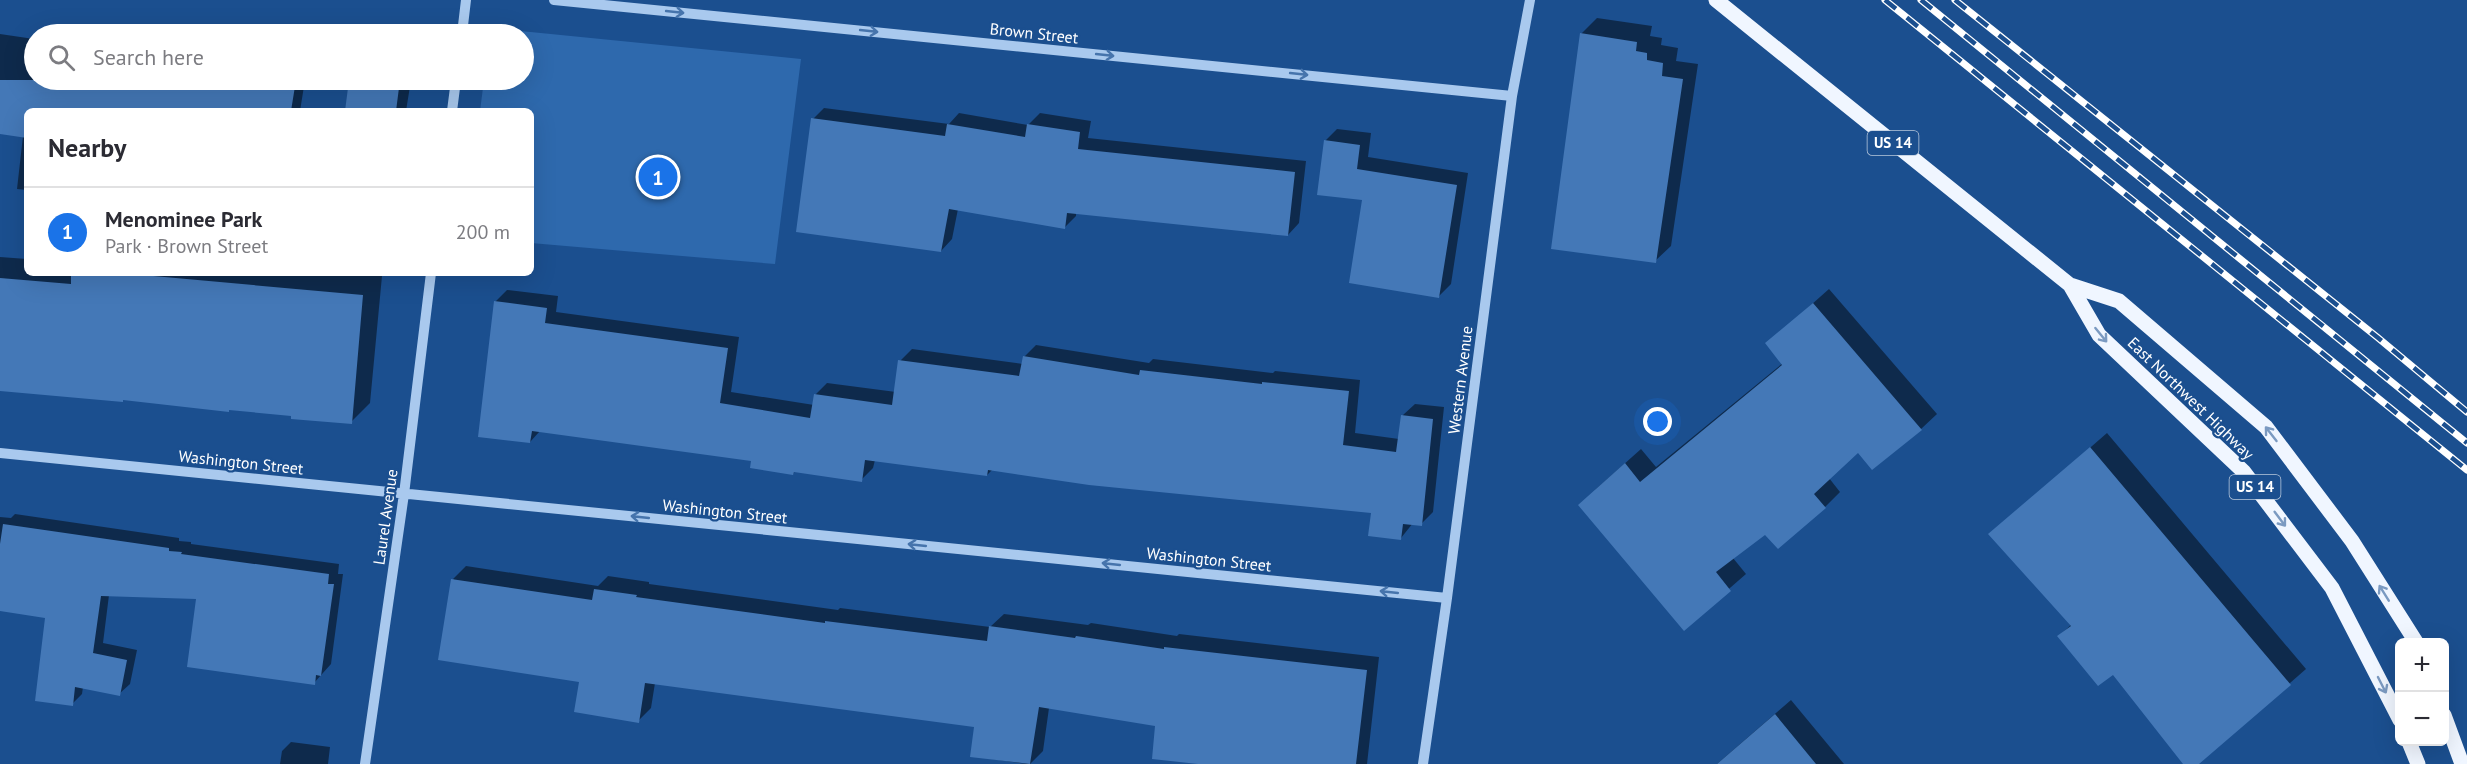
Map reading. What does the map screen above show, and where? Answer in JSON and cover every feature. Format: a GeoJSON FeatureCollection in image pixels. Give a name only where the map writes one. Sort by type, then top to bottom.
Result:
{"type":"FeatureCollection","features":[{"type":"Feature","properties":{"kind":"main road","name":"East Northwest Highway"},"geometry":{"type":"LineString","coordinates":[[1716,0],[2070,285],[2119,301],[2266,427],[2352,541],[2413,638]]}},
{"type":"Feature","properties":{"kind":"main road","name":"East Northwest Highway"},"geometry":{"type":"LineString","coordinates":[[2070,285],[2099,335],[2244,472],[2332,588],[2395,710]]}},
{"type":"Feature","properties":{"kind":"main road"},"geometry":{"type":"LineString","coordinates":[[2449,727],[2462,764]]}},
{"type":"Feature","properties":{"kind":"main road"},"geometry":{"type":"LineString","coordinates":[[2411,746],[2418,764]]}},
{"type":"Feature","properties":{"kind":"street"},"geometry":{"type":"LineString","coordinates":[[463,24],[466,0]]}},
{"type":"Feature","properties":{"kind":"street","name":"Brown Street"},"geometry":{"type":"LineString","coordinates":[[554,0],[1512,96]]}},
{"type":"Feature","properties":{"kind":"street","name":"Western Avenue"},"geometry":{"type":"LineString","coordinates":[[1423,764],[1447,598],[1512,96],[1530,0]]}},
{"type":"Feature","properties":{"kind":"street"},"geometry":{"type":"LineString","coordinates":[[452,108],[455,90]]}},
{"type":"Feature","properties":{"kind":"street","name":"Laurel Avenue"},"geometry":{"type":"LineString","coordinates":[[366,764],[404,494],[431,276]]}},
{"type":"Feature","properties":{"kind":"street","name":"Washington Street"},"geometry":{"type":"LineString","coordinates":[[0,453],[1447,598]]}},
{"type":"Feature","properties":{"kind":"shaded area"},"geometry":{"type":"Polygon","coordinates":[[[534,32],[801,59],[775,264],[534,243],[534,108],[480,108],[483,90],[534,90],[534,32]]]}},
{"type":"Feature","properties":{"kind":"building"},"geometry":{"type":"Polygon","coordinates":[[[1580,33],[1637,42],[1636,51],[1647,53],[1647,60],[1663,63],[1662,76],[1683,79],[1656,263],[1551,249],[1580,33]]]}},
{"type":"Feature","properties":{"kind":"building"},"geometry":{"type":"Polygon","coordinates":[[[0,80],[24,80],[24,90],[294,90],[291,108],[24,108],[24,138],[0,134],[0,80]]]}},
{"type":"Feature","properties":{"kind":"building"},"geometry":{"type":"Polygon","coordinates":[[[348,90],[399,90],[396,108],[345,108],[348,90]]]}},
{"type":"Feature","properties":{"kind":"building"},"geometry":{"type":"Polygon","coordinates":[[[811,118],[945,136],[947,124],[1025,137],[1027,124],[1080,132],[1078,149],[1295,172],[1288,236],[1067,213],[1065,229],[949,209],[941,252],[796,232],[811,118]]]}},
{"type":"Feature","properties":{"kind":"building"},"geometry":{"type":"Polygon","coordinates":[[[1324,140],[1360,145],[1357,169],[1457,185],[1439,298],[1349,283],[1362,200],[1317,195],[1324,140]]]}},
{"type":"Feature","properties":{"kind":"building"},"geometry":{"type":"Polygon","coordinates":[[[71,276],[153,276],[363,295],[352,424],[123,400],[123,402],[0,391],[0,278],[71,284],[71,276]]]}},
{"type":"Feature","properties":{"kind":"building"},"geometry":{"type":"Polygon","coordinates":[[[494,301],[547,308],[545,323],[728,348],[720,403],[810,418],[814,394],[892,405],[898,360],[1019,376],[1023,356],[1139,375],[1140,370],[1349,391],[1343,445],[1396,452],[1401,415],[1433,419],[1422,526],[1403,524],[1401,540],[1368,536],[1371,513],[1089,485],[988,470],[987,476],[865,460],[862,482],[750,468],[751,461],[532,431],[530,443],[478,437],[494,301]]]}},
{"type":"Feature","properties":{"kind":"building"},"geometry":{"type":"Polygon","coordinates":[[[1813,303],[1922,430],[1872,470],[1858,453],[1814,494],[1826,508],[1778,549],[1765,535],[1716,572],[1731,591],[1684,631],[1578,505],[1625,463],[1640,482],[1782,365],[1765,343],[1813,303]]]}},
{"type":"Feature","properties":{"kind":"building"},"geometry":{"type":"Polygon","coordinates":[[[2090,447],[2291,685],[2199,764],[2183,764],[2113,675],[2098,686],[2057,636],[2071,626],[1988,534],[2090,447]]]}},
{"type":"Feature","properties":{"kind":"building"},"geometry":{"type":"Polygon","coordinates":[[[3,524],[169,548],[169,551],[182,552],[181,554],[329,574],[328,584],[334,584],[321,676],[316,675],[315,685],[187,667],[196,599],[101,596],[93,653],[127,660],[120,696],[75,687],[73,706],[35,701],[45,618],[0,611],[0,544],[3,524]]]}},
{"type":"Feature","properties":{"kind":"building"},"geometry":{"type":"Polygon","coordinates":[[[451,579],[592,600],[594,589],[825,623],[825,621],[987,641],[989,626],[1164,649],[1164,647],[1367,670],[1356,764],[1198,764],[1152,759],[1155,726],[1039,707],[1030,764],[970,757],[974,727],[645,683],[639,723],[574,712],[579,682],[438,660],[451,579]]]}},
{"type":"Feature","properties":{"kind":"building"},"geometry":{"type":"Polygon","coordinates":[[[1775,714],[1816,764],[1717,764],[1775,714]]]}},
{"type":"Feature","properties":{"kind":"railway"},"geometry":{"type":"LineString","coordinates":[[1885,0],[2467,470]]}},
{"type":"Feature","properties":{"kind":"railway"},"geometry":{"type":"LineString","coordinates":[[1921,0],[2467,443]]}},
{"type":"Feature","properties":{"kind":"railway"},"geometry":{"type":"LineString","coordinates":[[1955,0],[2377,337],[2467,412]]}},
{"type":"Feature","properties":{"kind":"place","name":"Menominee Park"},"geometry":{"type":"Point","coordinates":[658,177]}}]}
